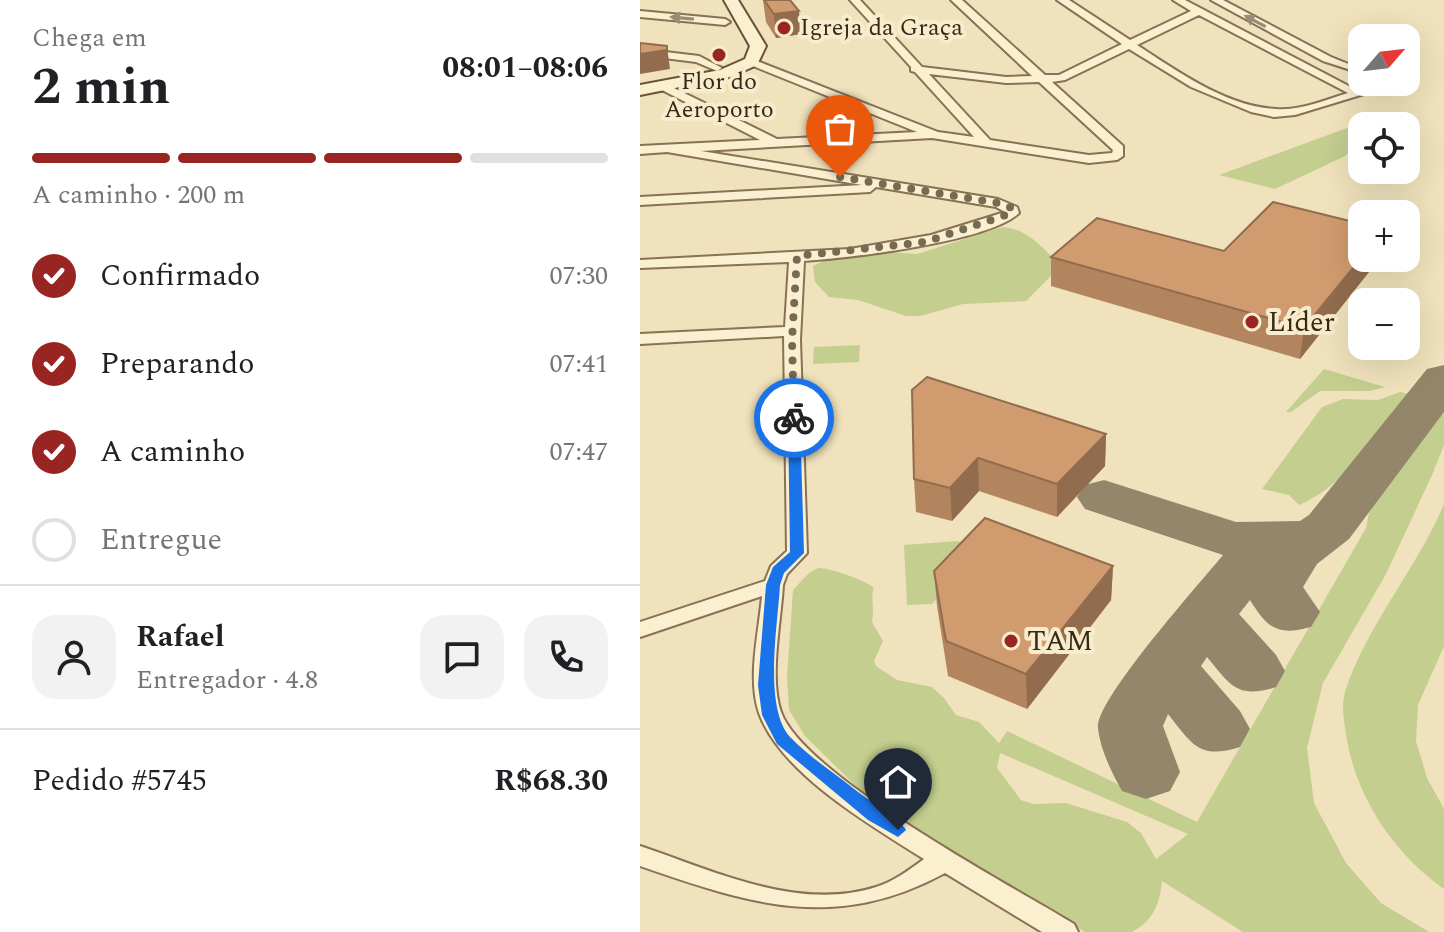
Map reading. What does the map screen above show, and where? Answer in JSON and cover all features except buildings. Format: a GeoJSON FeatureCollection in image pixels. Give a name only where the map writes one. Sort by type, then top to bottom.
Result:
{"type":"FeatureCollection","features":[{"type":"Feature","properties":{"kind":"main road"},"geometry":{"type":"LineString","coordinates":[[640,90],[724,74],[752,62],[758,46],[737,1]]}},
{"type":"Feature","properties":{"kind":"main road"},"geometry":{"type":"LineString","coordinates":[[640,82],[730,64],[741,51],[715,6]]}},
{"type":"Feature","properties":{"kind":"street"},"geometry":{"type":"LineString","coordinates":[[855,0],[985,142]]}},
{"type":"Feature","properties":{"kind":"street"},"geometry":{"type":"LineString","coordinates":[[640,150],[719,151],[753,144],[935,135],[1104,160],[1117,156],[1119,149],[956,0]]}},
{"type":"Feature","properties":{"kind":"street"},"geometry":{"type":"LineString","coordinates":[[1062,0],[1130,45],[1236,104],[1270,112],[1291,111],[1358,94],[1178,0]]}},
{"type":"Feature","properties":{"kind":"street"},"geometry":{"type":"LineString","coordinates":[[1216,0],[1294,42],[1348,66]]}},
{"type":"Feature","properties":{"kind":"street"},"geometry":{"type":"LineString","coordinates":[[915,69],[1006,80],[1047,80],[1075,73],[1199,11]]}},
{"type":"Feature","properties":{"kind":"street"},"geometry":{"type":"LineString","coordinates":[[640,14],[725,22]]}},
{"type":"Feature","properties":{"kind":"street"},"geometry":{"type":"LineString","coordinates":[[1268,47],[1294,42]]}},
{"type":"Feature","properties":{"kind":"street"},"geometry":{"type":"LineString","coordinates":[[640,52],[699,59],[717,68]]}},
{"type":"Feature","properties":{"kind":"street"},"geometry":{"type":"LineString","coordinates":[[752,62],[935,135]]}},
{"type":"Feature","properties":{"kind":"street"},"geometry":{"type":"LineString","coordinates":[[662,86],[776,143]]}},
{"type":"Feature","properties":{"kind":"street"},"geometry":{"type":"LineString","coordinates":[[749,162],[741,152],[753,144]]}},
{"type":"Feature","properties":{"kind":"street"},"geometry":{"type":"LineString","coordinates":[[640,264],[797,256],[925,242],[1012,213],[1010,207],[998,203],[749,162],[719,151]]}},
{"type":"Feature","properties":{"kind":"street"},"geometry":{"type":"LineString","coordinates":[[640,201],[901,186]]}},
{"type":"Feature","properties":{"kind":"street"},"geometry":{"type":"LineString","coordinates":[[797,256],[793,331],[797,553],[778,571],[773,585],[766,685],[771,715],[783,740],[874,815],[1065,932]]}},
{"type":"Feature","properties":{"kind":"street"},"geometry":{"type":"LineString","coordinates":[[640,339],[793,331]]}},
{"type":"Feature","properties":{"kind":"street"},"geometry":{"type":"LineString","coordinates":[[640,630],[773,585]]}},
{"type":"Feature","properties":{"kind":"street"},"geometry":{"type":"LineString","coordinates":[[640,856],[790,904],[837,907],[872,900],[901,889],[944,859]]}},
{"type":"Feature","properties":{"kind":"green space"},"geometry":{"type":"Polygon","coordinates":[[[1348,128],[1348,154],[1275,189],[1219,175],[1348,128]]]}},
{"type":"Feature","properties":{"kind":"green space"},"geometry":{"type":"Polygon","coordinates":[[[1003,227],[1026,235],[1057,262],[1050,277],[1026,301],[963,304],[920,316],[906,316],[858,300],[829,297],[815,282],[813,266],[833,256],[885,246],[890,252],[917,254],[1003,227]]]}},
{"type":"Feature","properties":{"kind":"green space"},"geometry":{"type":"Polygon","coordinates":[[[860,345],[859,362],[813,364],[814,347],[860,345]]]}},
{"type":"Feature","properties":{"kind":"green space"},"geometry":{"type":"Polygon","coordinates":[[[1324,369],[1385,387],[1370,391],[1320,391],[1291,412],[1286,412],[1324,369]]]}},
{"type":"Feature","properties":{"kind":"green space"},"geometry":{"type":"Polygon","coordinates":[[[1400,392],[1408,394],[1359,457],[1317,496],[1299,505],[1289,495],[1262,489],[1322,407],[1343,399],[1378,400],[1400,392]]]}},
{"type":"Feature","properties":{"kind":"green space"},"geometry":{"type":"Polygon","coordinates":[[[1444,413],[1444,445],[1432,475],[1386,574],[1323,683],[1307,748],[1314,803],[1346,863],[1381,903],[1429,932],[1243,932],[1162,881],[1154,911],[1139,928],[1132,932],[1085,932],[877,807],[805,736],[789,710],[787,677],[793,590],[815,569],[830,570],[856,578],[874,588],[872,622],[883,641],[874,661],[876,666],[897,680],[932,687],[956,715],[979,722],[999,743],[1007,731],[1197,822],[1366,528],[1374,488],[1415,436],[1444,413]],[[1000,753],[997,768],[1021,800],[1033,804],[1066,803],[1127,822],[1141,833],[1156,859],[1188,834],[1000,753]]]}},
{"type":"Feature","properties":{"kind":"green space"},"geometry":{"type":"Polygon","coordinates":[[[1444,504],[1444,646],[1418,705],[1416,741],[1427,778],[1444,809],[1444,889],[1408,858],[1379,821],[1358,779],[1343,708],[1345,692],[1365,644],[1444,504]]]}},
{"type":"Feature","properties":{"kind":"green space"},"geometry":{"type":"Polygon","coordinates":[[[958,541],[981,550],[932,604],[907,605],[904,545],[958,541]]]}},
{"type":"Feature","properties":{"kind":"taxiway"},"geometry":{"type":"LineString","coordinates":[[1290,612],[1275,593],[1273,585],[1277,576],[1297,551],[1329,527],[1444,379]]}},
{"type":"Feature","properties":{"kind":"taxiway"},"geometry":{"type":"LineString","coordinates":[[1104,497],[1233,540],[1312,539],[1252,557],[1206,616]]}},
{"type":"Feature","properties":{"kind":"taxiway"},"geometry":{"type":"LineString","coordinates":[[1166,667],[1206,616]]}},
{"type":"Feature","properties":{"kind":"taxiway"},"geometry":{"type":"LineString","coordinates":[[1206,616],[1254,671]]}},
{"type":"Feature","properties":{"kind":"taxiway"},"geometry":{"type":"LineString","coordinates":[[1146,772],[1130,726],[1134,713],[1166,667]]}},
{"type":"Feature","properties":{"kind":"taxiway"},"geometry":{"type":"LineString","coordinates":[[1166,667],[1217,729]]}},
{"type":"Feature","properties":{"kind":"way so far"},"geometry":{"type":"LineString","coordinates":[[794,418],[792,340],[797,256],[925,242],[1004,218],[1013,210],[998,203],[840,177]]}},
{"type":"Feature","properties":{"kind":"place","name":"Igreja da Graça"},"geometry":{"type":"Point","coordinates":[784,28]}},
{"type":"Feature","properties":{"kind":"place","name":"Flor do Aeroporto"},"geometry":{"type":"Point","coordinates":[719,55]}},
{"type":"Feature","properties":{"kind":"place","name":"Líder"},"geometry":{"type":"Point","coordinates":[1252,322]}},
{"type":"Feature","properties":{"kind":"place","name":"TAM"},"geometry":{"type":"Point","coordinates":[1011,641]}},
{"type":"Feature","properties":{"kind":"route"},"geometry":{"type":"LineString","coordinates":[[794,418],[797,553],[778,571],[773,585],[766,685],[771,715],[783,740],[874,815],[898,830]]}}]}
